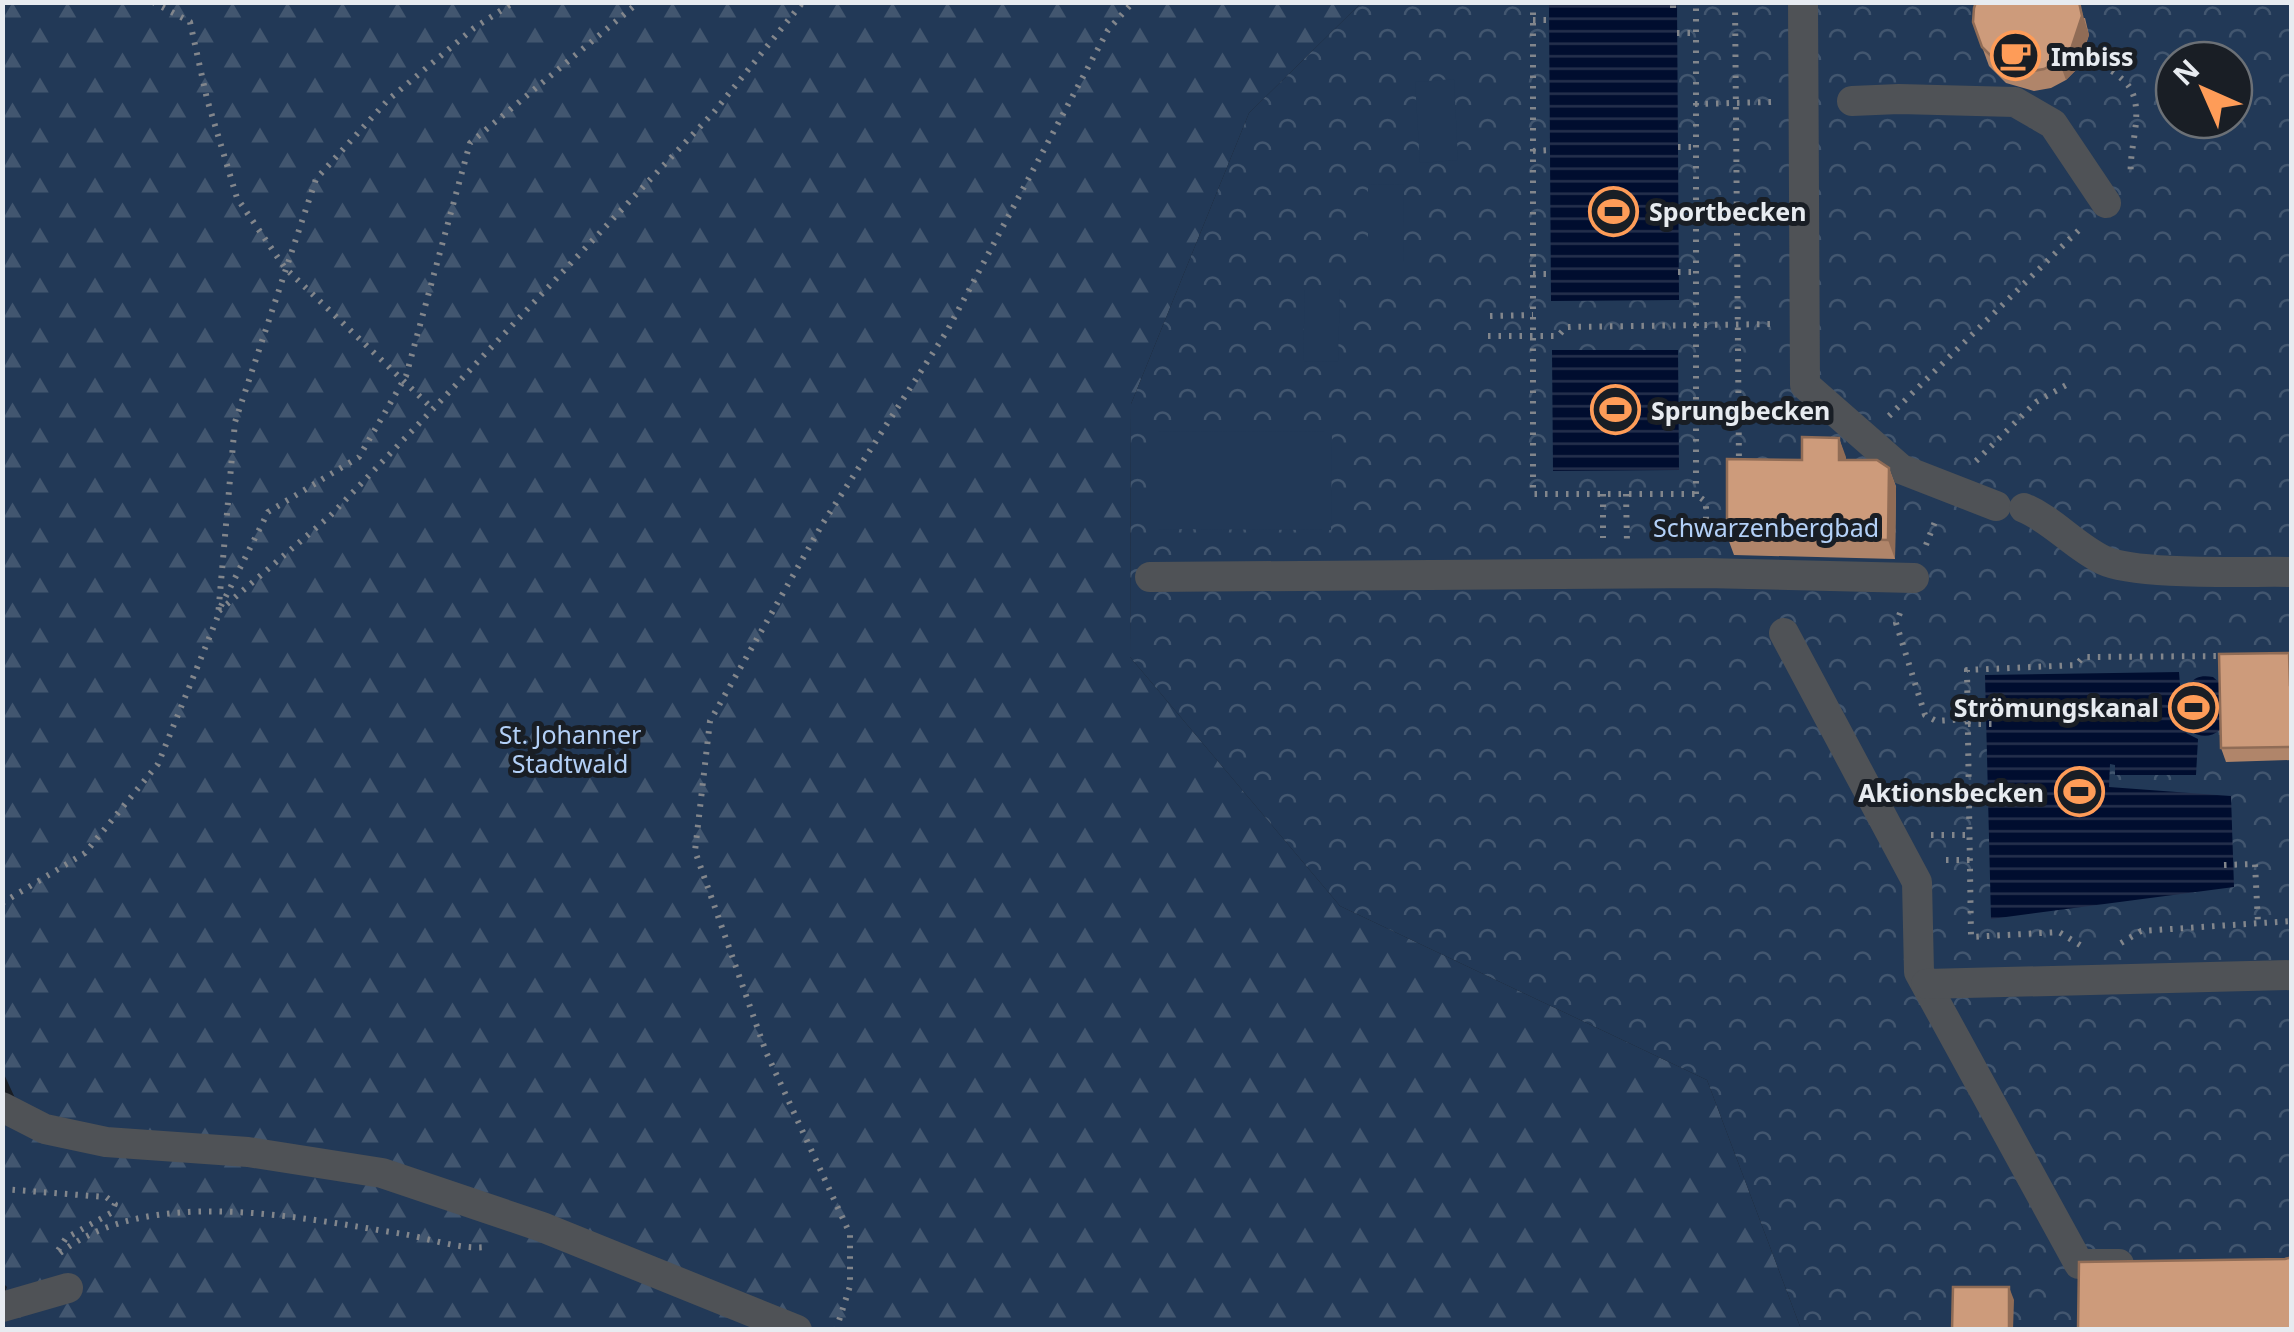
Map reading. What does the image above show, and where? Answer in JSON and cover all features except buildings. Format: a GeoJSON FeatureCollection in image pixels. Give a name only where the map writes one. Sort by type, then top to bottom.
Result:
{"type":"FeatureCollection","features":[{"type":"Feature","properties":{"kind":"street"},"geometry":{"type":"LineString","coordinates":[[1802,2],[1805,385],[1902,469],[1947,489],[2040,515],[2104,561],[2139,568],[2292,572]]}},
{"type":"Feature","properties":{"kind":"street"},"geometry":{"type":"LineString","coordinates":[[1852,101],[2015,102],[2053,124],[2106,203]]}},
{"type":"Feature","properties":{"kind":"street"},"geometry":{"type":"LineString","coordinates":[[1150,576],[1706,573],[1914,578]]}},
{"type":"Feature","properties":{"kind":"street"},"geometry":{"type":"LineString","coordinates":[[1784,633],[1916,882],[1919,972],[2079,1264],[2156,1263]]}},
{"type":"Feature","properties":{"kind":"street"},"geometry":{"type":"LineString","coordinates":[[1926,984],[2292,976]]}},
{"type":"Feature","properties":{"kind":"street"},"geometry":{"type":"LineString","coordinates":[[2,1107],[45,1129],[106,1142],[248,1152],[382,1173],[542,1227],[798,1330]]}},
{"type":"Feature","properties":{"kind":"street"},"geometry":{"type":"LineString","coordinates":[[2,1307],[68,1288]]}},
{"type":"Feature","properties":{"kind":"path"},"geometry":{"type":"LineString","coordinates":[[153,2],[190,22],[207,99],[237,198],[285,268],[433,409]]}},
{"type":"Feature","properties":{"kind":"path"},"geometry":{"type":"LineString","coordinates":[[218,612],[236,422],[316,180],[388,100],[474,28],[514,2]]}},
{"type":"Feature","properties":{"kind":"path"},"geometry":{"type":"LineString","coordinates":[[2,903],[85,854],[158,764],[218,612],[268,512],[359,457],[403,381],[470,143],[639,2]]}},
{"type":"Feature","properties":{"kind":"path"},"geometry":{"type":"LineString","coordinates":[[218,612],[330,516],[433,409],[714,112],[803,2]]}},
{"type":"Feature","properties":{"kind":"path"},"geometry":{"type":"LineString","coordinates":[[836,1330],[850,1286],[850,1234],[766,1052],[695,851],[710,721],[823,523],[946,331],[1108,30],[1133,2]]}},
{"type":"Feature","properties":{"kind":"path"},"geometry":{"type":"LineString","coordinates":[[1533,2],[1533,494],[1696,494],[1706,502],[1706,573]]}},
{"type":"Feature","properties":{"kind":"path"},"geometry":{"type":"LineString","coordinates":[[1696,2],[1696,494]]}},
{"type":"Feature","properties":{"kind":"path"},"geometry":{"type":"LineString","coordinates":[[1735,2],[1740,470]]}},
{"type":"Feature","properties":{"kind":"path"},"geometry":{"type":"LineString","coordinates":[[1533,20],[1549,20]]}},
{"type":"Feature","properties":{"kind":"path"},"geometry":{"type":"LineString","coordinates":[[1677,34],[1696,33]]}},
{"type":"Feature","properties":{"kind":"path"},"geometry":{"type":"LineString","coordinates":[[2086,53],[2130,87],[2136,112],[2129,157],[2132,186]]}},
{"type":"Feature","properties":{"kind":"path"},"geometry":{"type":"LineString","coordinates":[[1696,104],[1739,102]]}},
{"type":"Feature","properties":{"kind":"path"},"geometry":{"type":"LineString","coordinates":[[1678,148],[1696,148]]}},
{"type":"Feature","properties":{"kind":"path"},"geometry":{"type":"LineString","coordinates":[[1533,151],[1550,150]]}},
{"type":"Feature","properties":{"kind":"path"},"geometry":{"type":"LineString","coordinates":[[1867,438],[2106,203]]}},
{"type":"Feature","properties":{"kind":"path"},"geometry":{"type":"LineString","coordinates":[[1678,272],[1696,272]]}},
{"type":"Feature","properties":{"kind":"path"},"geometry":{"type":"LineString","coordinates":[[1533,274],[1551,274]]}},
{"type":"Feature","properties":{"kind":"path"},"geometry":{"type":"LineString","coordinates":[[1490,316],[1533,315]]}},
{"type":"Feature","properties":{"kind":"path"},"geometry":{"type":"LineString","coordinates":[[1488,336],[1558,336],[1566,327],[1740,324]]}},
{"type":"Feature","properties":{"kind":"path"},"geometry":{"type":"LineString","coordinates":[[1947,489],[2036,402],[2070,383]]}},
{"type":"Feature","properties":{"kind":"path"},"geometry":{"type":"LineString","coordinates":[[1602,494],[1603,547]]}},
{"type":"Feature","properties":{"kind":"path"},"geometry":{"type":"LineString","coordinates":[[1626,494],[1626,548]]}},
{"type":"Feature","properties":{"kind":"path"},"geometry":{"type":"LineString","coordinates":[[2083,947],[2058,932],[1971,936],[1967,670],[2076,665],[2082,657],[2234,656]]}},
{"type":"Feature","properties":{"kind":"path"},"geometry":{"type":"LineString","coordinates":[[1936,721],[1994,724]]}},
{"type":"Feature","properties":{"kind":"path"},"geometry":{"type":"LineString","coordinates":[[1928,834],[1970,835]]}},
{"type":"Feature","properties":{"kind":"path"},"geometry":{"type":"LineString","coordinates":[[1951,860],[1970,860]]}},
{"type":"Feature","properties":{"kind":"path"},"geometry":{"type":"LineString","coordinates":[[2224,864],[2255,864],[2258,923]]}},
{"type":"Feature","properties":{"kind":"path"},"geometry":{"type":"LineString","coordinates":[[2116,947],[2141,931],[2292,921]]}},
{"type":"Feature","properties":{"kind":"path"},"geometry":{"type":"LineString","coordinates":[[2,1190],[106,1198],[116,1204],[111,1212],[66,1238],[53,1258],[70,1245],[122,1220],[202,1214],[297,1218],[478,1248],[488,1246]]}},
{"type":"Feature","properties":{"kind":"green space","name":"St. Johanner Stadtwald"},"geometry":{"type":"Polygon","coordinates":[[[3,3],[1361,3],[1249,113],[1131,404],[1130,657],[1340,906],[1707,1080],[1801,1329],[3,1329],[3,1297],[7,1287],[2,1282],[3,1107],[21,1111],[3,1072],[3,3]]]}},
{"type":"Feature","properties":{"kind":"green space","name":"Schwarzenbergbad"},"geometry":{"type":"Polygon","coordinates":[[[1361,3],[2291,3],[2291,1329],[1801,1329],[1707,1080],[1340,906],[1130,657],[1131,404],[1249,113],[1361,3]]]}},
{"type":"Feature","properties":{"kind":"green space"},"geometry":{"type":"Polygon","coordinates":[[[1454,79],[1458,160],[1420,163],[1415,82],[1454,79]]]}},
{"type":"Feature","properties":{"kind":"green space"},"geometry":{"type":"Polygon","coordinates":[[[1404,184],[1403,265],[1368,265],[1368,185],[1404,184]]]}},
{"type":"Feature","properties":{"kind":"green space"},"geometry":{"type":"Polygon","coordinates":[[[1305,288],[1340,288],[1338,362],[1303,361],[1305,288]]]}},
{"type":"Feature","properties":{"kind":"green space"},"geometry":{"type":"Polygon","coordinates":[[[1153,431],[1332,432],[1331,530],[1153,529],[1153,431]]]}},
{"type":"Feature","properties":{"kind":"shaded area","name":"Sportbecken"},"geometry":{"type":"Polygon","coordinates":[[[1549,3],[1677,3],[1679,300],[1551,301],[1549,3]]]}},
{"type":"Feature","properties":{"kind":"shaded area","name":"Sprungbecken"},"geometry":{"type":"Polygon","coordinates":[[[1552,350],[1678,350],[1679,470],[1553,471],[1552,350]]]}},
{"type":"Feature","properties":{"kind":"shaded area","name":"Aktionsbecken"},"geometry":{"type":"Polygon","coordinates":[[[2179,672],[2181,698],[2192,681],[2200,677],[2213,677],[2221,684],[2220,730],[2209,735],[2197,734],[2189,731],[2184,717],[2180,717],[2186,733],[2198,739],[2196,775],[2115,775],[2115,765],[2110,764],[2109,787],[2231,796],[2234,887],[1991,919],[1985,675],[2179,672]]]}},
{"type":"Feature","properties":{"kind":"place","name":"Imbiss"},"geometry":{"type":"Point","coordinates":[2016,56]}},
{"type":"Feature","properties":{"kind":"place","name":"Sportbecken"},"geometry":{"type":"Point","coordinates":[1614,211]}},
{"type":"Feature","properties":{"kind":"place","name":"Sprungbecken"},"geometry":{"type":"Point","coordinates":[1616,410]}},
{"type":"Feature","properties":{"kind":"place","name":"Strömungskanal"},"geometry":{"type":"Point","coordinates":[2194,707]}},
{"type":"Feature","properties":{"kind":"place","name":"Aktionsbecken"},"geometry":{"type":"Point","coordinates":[2079,792]}}]}
